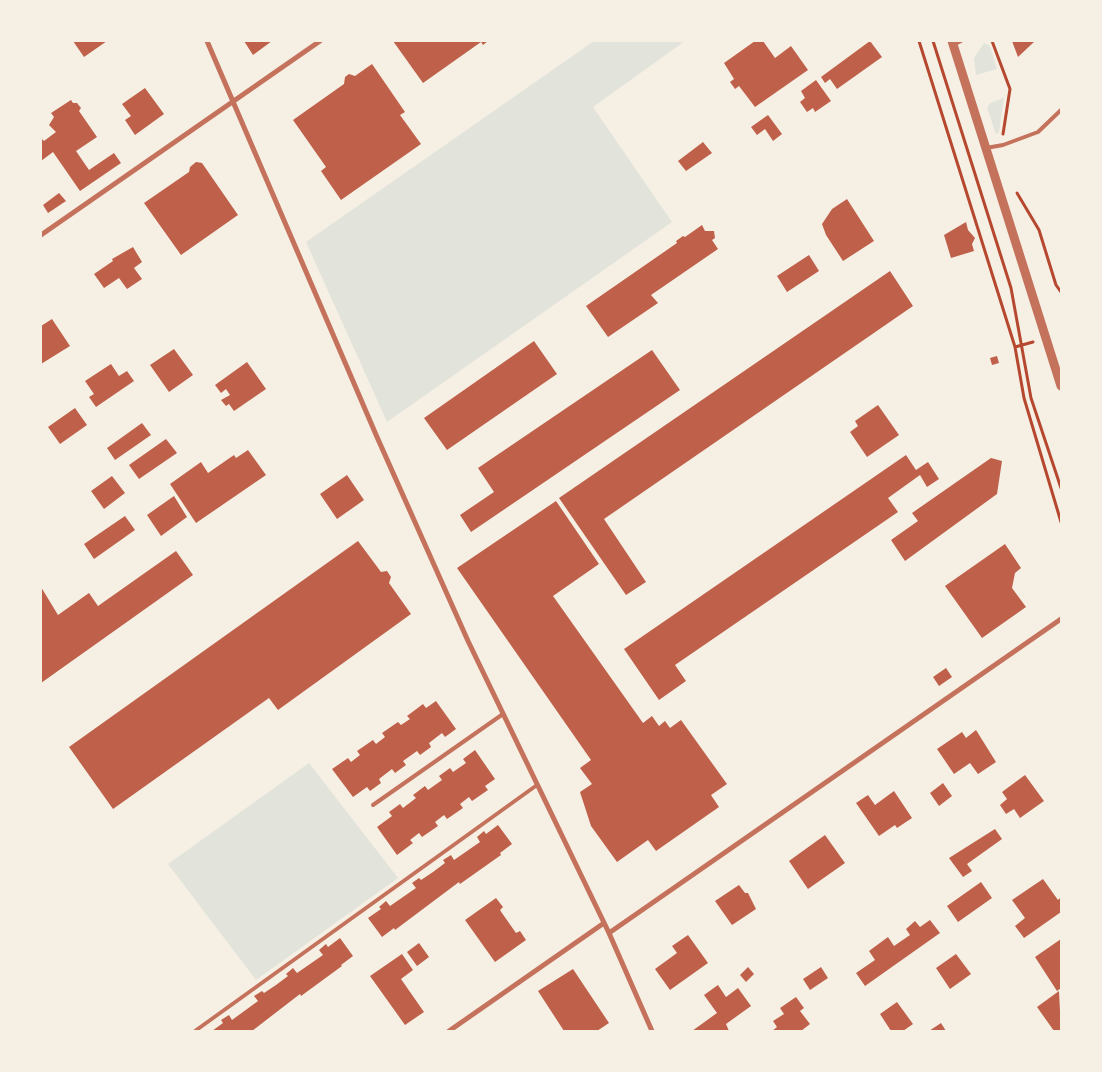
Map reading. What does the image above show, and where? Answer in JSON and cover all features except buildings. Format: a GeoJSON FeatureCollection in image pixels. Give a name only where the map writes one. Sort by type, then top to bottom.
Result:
{"type":"FeatureCollection","features":[{"type":"Feature","properties":{"kind":"street"},"geometry":{"type":"LineString","coordinates":[[207,41],[381,446],[503,714],[609,933],[652,1031]]}},
{"type":"Feature","properties":{"kind":"street"},"geometry":{"type":"LineString","coordinates":[[41,235],[320,41]]}},
{"type":"Feature","properties":{"kind":"street"},"geometry":{"type":"LineString","coordinates":[[955,42],[986,148],[1061,386]]}},
{"type":"Feature","properties":{"kind":"street"},"geometry":{"type":"LineString","coordinates":[[609,933],[1061,619]]}},
{"type":"Feature","properties":{"kind":"street"},"geometry":{"type":"LineString","coordinates":[[448,1031],[604,923]]}},
{"type":"Feature","properties":{"kind":"lane"},"geometry":{"type":"LineString","coordinates":[[986,148],[1003,145],[1038,132],[1061,110]]}},
{"type":"Feature","properties":{"kind":"lane"},"geometry":{"type":"LineString","coordinates":[[373,805],[503,714]]}},
{"type":"Feature","properties":{"kind":"lane"},"geometry":{"type":"LineString","coordinates":[[195,1031],[538,785]]}},
{"type":"Feature","properties":{"kind":"path"},"geometry":{"type":"LineString","coordinates":[[919,41],[1015,347],[1024,398],[1061,522]]}},
{"type":"Feature","properties":{"kind":"path"},"geometry":{"type":"LineString","coordinates":[[932,41],[1011,288],[1031,398],[1061,488]]}},
{"type":"Feature","properties":{"kind":"path"},"geometry":{"type":"LineString","coordinates":[[992,41],[1010,89],[1002,133],[1003,145]]}},
{"type":"Feature","properties":{"kind":"path"},"geometry":{"type":"LineString","coordinates":[[1016,191],[1039,230],[1056,285],[1061,292]]}},
{"type":"Feature","properties":{"kind":"shaded area"},"geometry":{"type":"Polygon","coordinates":[[[594,41],[685,41],[593,107],[672,222],[387,422],[306,242],[594,41]]]}},
{"type":"Feature","properties":{"kind":"shaded area"},"geometry":{"type":"Polygon","coordinates":[[[984,43],[990,46],[997,69],[976,75],[974,58],[984,43]]]}},
{"type":"Feature","properties":{"kind":"shaded area"},"geometry":{"type":"Polygon","coordinates":[[[1004,98],[999,132],[996,134],[987,108],[990,103],[1004,98]]]}},
{"type":"Feature","properties":{"kind":"shaded area"},"geometry":{"type":"Polygon","coordinates":[[[309,763],[398,878],[256,980],[168,864],[309,763]]]}}]}
